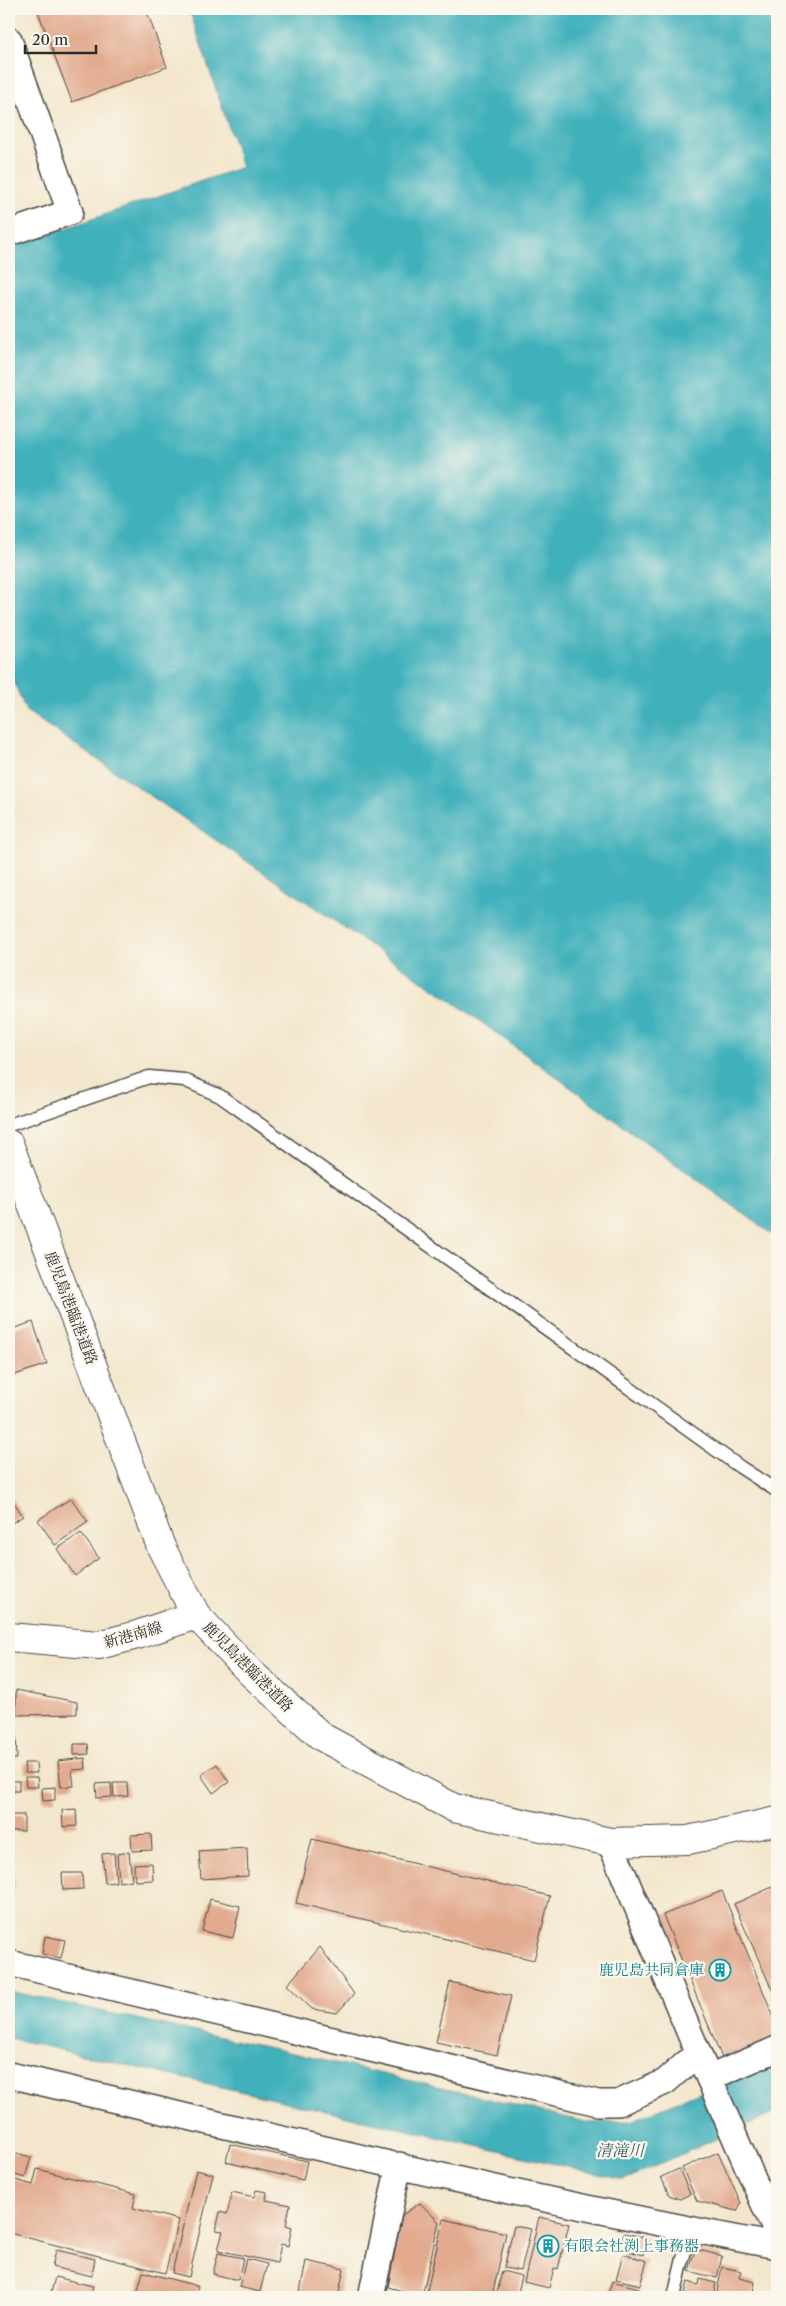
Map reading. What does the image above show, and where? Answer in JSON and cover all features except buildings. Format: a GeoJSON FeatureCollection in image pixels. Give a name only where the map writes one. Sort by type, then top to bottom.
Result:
{"type":"FeatureCollection","features":[{"type":"Feature","properties":{"kind":"street"},"geometry":{"type":"LineString","coordinates":[[9,40],[70,212],[9,233]]}},
{"type":"Feature","properties":{"kind":"street","name":"鹿児島港臨港道路"},"geometry":{"type":"LineString","coordinates":[[9,1144],[161,1547],[196,1615],[251,1672],[322,1737],[454,1808],[610,1842],[688,1840],[777,1821]]}},
{"type":"Feature","properties":{"kind":"street","name":"新港南線"},"geometry":{"type":"LineString","coordinates":[[9,1637],[99,1645],[137,1635],[196,1615]]}},
{"type":"Feature","properties":{"kind":"street"},"geometry":{"type":"LineString","coordinates":[[610,1842],[698,2054],[777,2234]]}},
{"type":"Feature","properties":{"kind":"street"},"geometry":{"type":"LineString","coordinates":[[9,1963],[598,2103],[618,2103],[665,2082],[698,2054]]}},
{"type":"Feature","properties":{"kind":"street"},"geometry":{"type":"LineString","coordinates":[[709,2078],[777,2049]]}},
{"type":"Feature","properties":{"kind":"street"},"geometry":{"type":"LineString","coordinates":[[9,2075],[399,2165],[690,2229],[777,2246]]}},
{"type":"Feature","properties":{"kind":"street"},"geometry":{"type":"LineString","coordinates":[[371,2297],[399,2165]]}},
{"type":"Feature","properties":{"kind":"lane"},"geometry":{"type":"LineString","coordinates":[[9,1125],[149,1077],[184,1080],[220,1096],[740,1467],[777,1491]]}},
{"type":"Feature","properties":{"kind":"lane"},"geometry":{"type":"LineString","coordinates":[[674,2297],[690,2229]]}},
{"type":"Feature","properties":{"kind":"water"},"geometry":{"type":"Polygon","coordinates":[[[189,9],[777,9],[777,1238],[452,1001],[26,711],[9,670],[9,248],[242,167],[189,9]]]}},
{"type":"Feature","properties":{"kind":"water","name":"清滝川"},"geometry":{"type":"Polygon","coordinates":[[[9,1991],[293,2053],[590,2123],[631,2121],[777,2059],[777,2112],[624,2180],[9,2038],[9,1991]]]}},
{"type":"Feature","properties":{"kind":"place","name":"鹿児島共同倉庫"},"geometry":{"type":"Point","coordinates":[720,1970]}},
{"type":"Feature","properties":{"kind":"place","name":"有限会社渕上事務器"},"geometry":{"type":"Point","coordinates":[548,2246]}}]}
